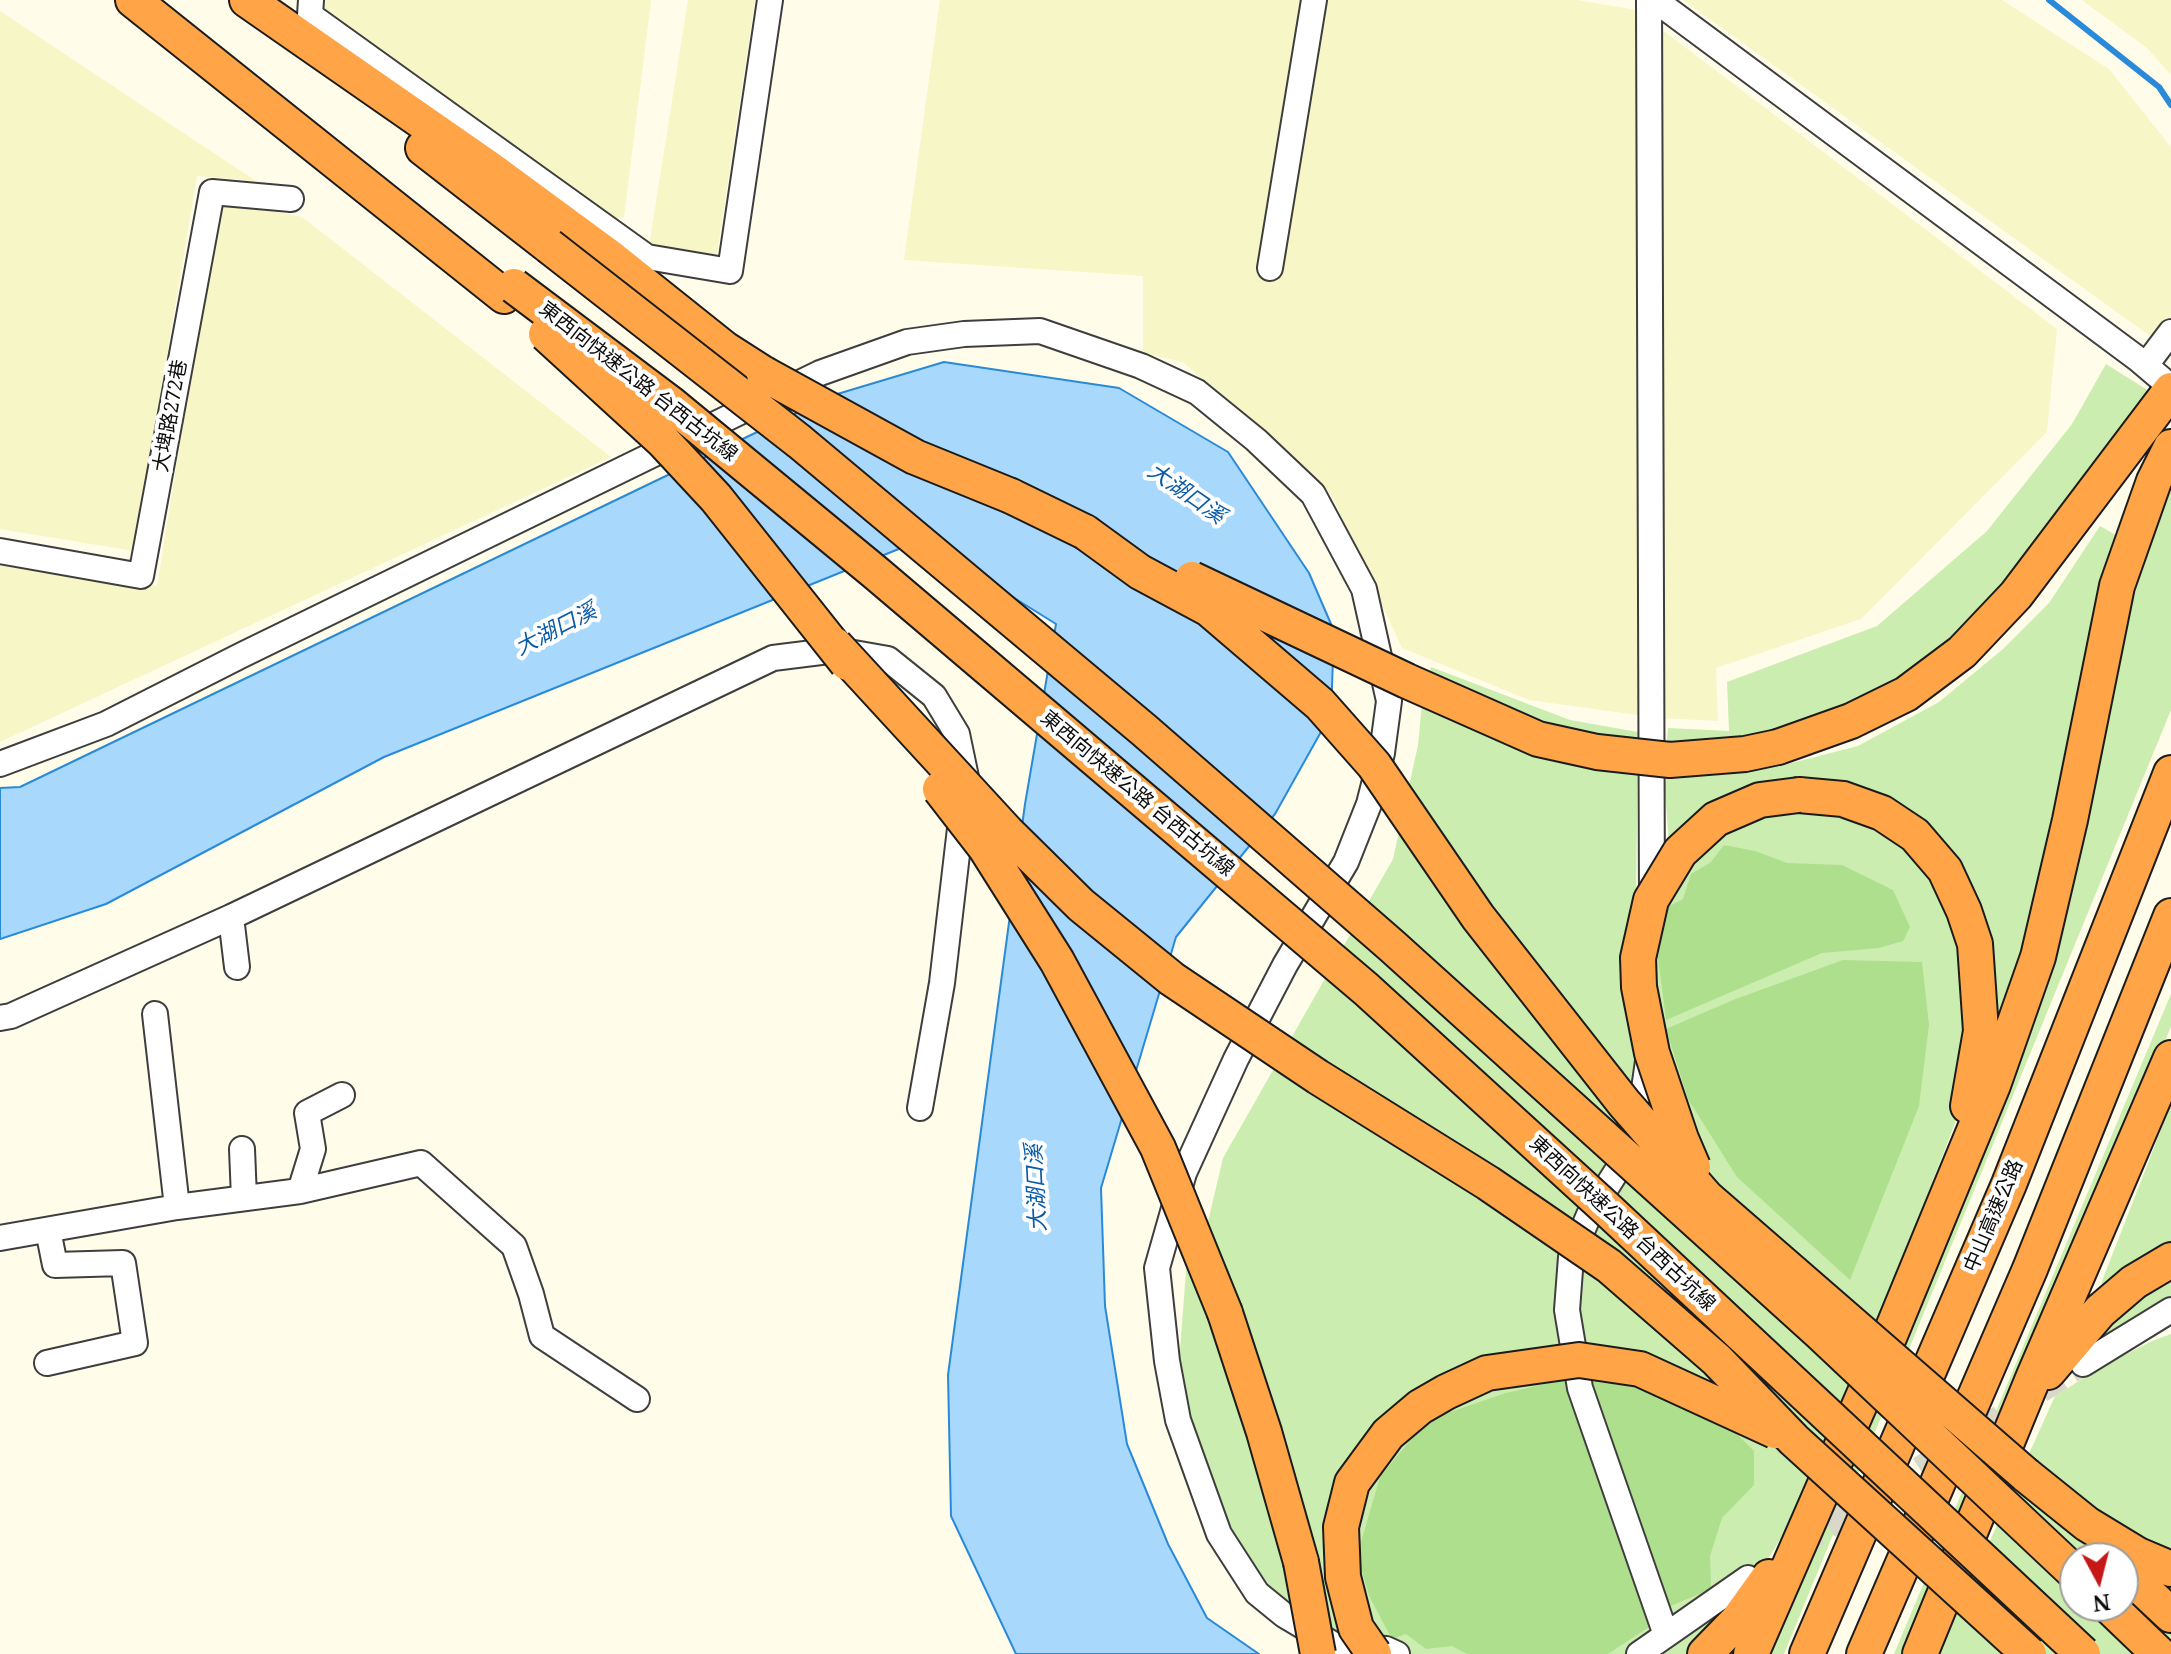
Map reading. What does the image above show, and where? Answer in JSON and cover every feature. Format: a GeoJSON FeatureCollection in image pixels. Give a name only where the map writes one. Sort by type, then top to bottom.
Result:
{"type":"FeatureCollection","features":[{"type":"Feature","properties":{"kind":"highway"},"geometry":{"type":"LineString","coordinates":[[135,0],[509,291],[663,441],[716,498],[835,645],[1007,832],[1081,905],[1172,979],[1318,1077],[1488,1183],[1609,1266],[1717,1360],[1794,1440],[2025,1651]]}},
{"type":"Feature","properties":{"kind":"highway"},"geometry":{"type":"LineString","coordinates":[[222,0],[346,88],[812,452],[1215,792],[1392,946],[1819,1332],[2059,1558]]}},
{"type":"Feature","properties":{"kind":"highway"},"geometry":{"type":"LineString","coordinates":[[247,0],[490,169],[611,258],[725,349],[764,374],[915,457],[1011,496],[1420,687],[1538,739],[1597,752],[1670,760],[1745,754],[1778,747],[1851,721],[1906,694],[1962,652],[2016,595],[2167,393]]}},
{"type":"Feature","properties":{"kind":"highway","name":"東西向快速公路 台西古坑線"},"geometry":{"type":"LineString","coordinates":[[509,291],[671,404],[852,553],[1366,989],[1606,1208],[2083,1654]]}},
{"type":"Feature","properties":{"kind":"highway"},"geometry":{"type":"LineString","coordinates":[[1751,1654],[1890,1335],[1993,1085],[2038,957],[2070,820],[2117,586],[2154,481],[2171,447]]}},
{"type":"Feature","properties":{"kind":"highway"},"geometry":{"type":"LineString","coordinates":[[1085,532],[1140,572],[1209,609],[1320,704],[1374,765],[1478,917],[1624,1103],[1706,1197],[2026,1475],[2087,1524],[2138,1555],[2171,1569]]}},
{"type":"Feature","properties":{"kind":"highway"},"geometry":{"type":"LineString","coordinates":[[835,645],[888,724],[985,847],[1057,961],[1158,1148],[1225,1313],[1264,1432],[1301,1562],[1318,1654]]}},
{"type":"Feature","properties":{"kind":"highway","name":"中山高速公路"},"geometry":{"type":"LineString","coordinates":[[1807,1654],[2009,1184],[2171,773]]}},
{"type":"Feature","properties":{"kind":"highway"},"geometry":{"type":"LineString","coordinates":[[1706,1197],[1681,1139],[1647,1034],[1639,987],[1638,958],[1651,900],[1680,852],[1716,819],[1760,800],[1799,795],[1843,799],[1882,813],[1915,835],[1945,870],[1964,911],[1975,944],[1981,1031],[1971,1097],[1943,1186],[1902,1283],[1890,1335]]}},
{"type":"Feature","properties":{"kind":"highway"},"geometry":{"type":"LineString","coordinates":[[1864,1654],[2030,1269],[2171,916]]}},
{"type":"Feature","properties":{"kind":"highway"},"geometry":{"type":"LineString","coordinates":[[1920,1654],[2034,1376],[2171,1058]]}},
{"type":"Feature","properties":{"kind":"highway"},"geometry":{"type":"LineString","coordinates":[[2009,1442],[2047,1373],[2100,1311],[2134,1282],[2171,1260]]}},
{"type":"Feature","properties":{"kind":"highway"},"geometry":{"type":"LineString","coordinates":[[1374,1654],[1356,1628],[1343,1577],[1341,1527],[1352,1483],[1388,1434],[1420,1407],[1446,1392],[1487,1373],[1579,1360],[1640,1369],[1794,1440]]}},
{"type":"Feature","properties":{"kind":"highway"},"geometry":{"type":"LineString","coordinates":[[2026,1475],[2095,1542]]}},
{"type":"Feature","properties":{"kind":"highway"},"geometry":{"type":"LineString","coordinates":[[1705,1654],[1738,1620],[1810,1517]]}},
{"type":"Feature","properties":{"kind":"highway"},"geometry":{"type":"LineString","coordinates":[[2139,1585],[2171,1615]]}},
{"type":"Feature","properties":{"kind":"highway"},"geometry":{"type":"LineString","coordinates":[[2126,1622],[2159,1654]]}},
{"type":"Feature","properties":{"kind":"street"},"geometry":{"type":"LineString","coordinates":[[311,0],[310,15],[647,257],[730,271],[770,0]]}},
{"type":"Feature","properties":{"kind":"street"},"geometry":{"type":"LineString","coordinates":[[1270,268],[1314,0]]}},
{"type":"Feature","properties":{"kind":"street"},"geometry":{"type":"LineString","coordinates":[[1652,0],[2146,365],[2167,393]]}},
{"type":"Feature","properties":{"kind":"street"},"geometry":{"type":"LineString","coordinates":[[1652,0],[1652,1005],[1637,1139],[1589,1215],[1571,1257],[1567,1310],[1580,1388],[1666,1635]]}},
{"type":"Feature","properties":{"kind":"street","name":"大埤路272巷"},"geometry":{"type":"LineString","coordinates":[[0,551],[141,576],[212,192],[291,199]]}},
{"type":"Feature","properties":{"kind":"street"},"geometry":{"type":"LineString","coordinates":[[0,764],[106,724],[820,373],[907,342],[964,334],[1040,331],[1141,366],[1197,392],[1256,440],[1313,494],[1364,589],[1389,701],[1382,753],[1369,804],[1346,862],[1285,965],[1236,1059],[1184,1173],[1157,1268],[1167,1361],[1178,1420],[1219,1534],[1257,1593],[1284,1615],[1336,1646],[1386,1649],[1397,1654]]}},
{"type":"Feature","properties":{"kind":"street"},"geometry":{"type":"LineString","coordinates":[[2146,365],[2171,332]]}},
{"type":"Feature","properties":{"kind":"street"},"geometry":{"type":"LineString","coordinates":[[0,1018],[11,1016],[231,917],[773,658],[837,650],[888,659],[934,696],[957,734],[966,777],[942,983],[920,1108]]}},
{"type":"Feature","properties":{"kind":"street"},"geometry":{"type":"LineString","coordinates":[[231,917],[237,967]]}},
{"type":"Feature","properties":{"kind":"street"},"geometry":{"type":"LineString","coordinates":[[155,1014],[177,1207]]}},
{"type":"Feature","properties":{"kind":"street"},"geometry":{"type":"LineString","coordinates":[[300,1191],[313,1149],[307,1113],[342,1095]]}},
{"type":"Feature","properties":{"kind":"street"},"geometry":{"type":"LineString","coordinates":[[242,1149],[244,1198]]}},
{"type":"Feature","properties":{"kind":"street"},"geometry":{"type":"LineString","coordinates":[[0,1238],[177,1207],[300,1191],[421,1163],[514,1246],[542,1336],[637,1399]]}},
{"type":"Feature","properties":{"kind":"street"},"geometry":{"type":"LineString","coordinates":[[47,1363],[135,1343],[123,1263],[55,1265],[48,1230]]}},
{"type":"Feature","properties":{"kind":"street"},"geometry":{"type":"LineString","coordinates":[[2083,1364],[2171,1310]]}},
{"type":"Feature","properties":{"kind":"street"},"geometry":{"type":"LineString","coordinates":[[1639,1654],[1748,1578]]}},
{"type":"Feature","properties":{"kind":"green space"},"geometry":{"type":"Polygon","coordinates":[[[311,0],[651,0],[624,217],[611,219],[311,0]]]}},
{"type":"Feature","properties":{"kind":"green space"},"geometry":{"type":"Polygon","coordinates":[[[688,0],[755,0],[717,254],[648,252],[688,0]]]}},
{"type":"Feature","properties":{"kind":"green space"},"geometry":{"type":"Polygon","coordinates":[[[940,0],[1577,0],[1636,10],[2057,329],[2047,432],[1861,619],[1716,668],[1718,721],[1659,718],[1529,700],[1402,648],[1331,494],[1183,362],[1143,353],[1143,276],[904,260],[940,0]]]}},
{"type":"Feature","properties":{"kind":"green space"},"geometry":{"type":"Polygon","coordinates":[[[1683,0],[2002,0],[2109,69],[2171,147],[2171,315],[2157,341],[1683,0]]]}},
{"type":"Feature","properties":{"kind":"green space"},"geometry":{"type":"Polygon","coordinates":[[[2082,0],[2171,0],[2171,75],[2147,48],[2082,0]]]}},
{"type":"Feature","properties":{"kind":"green space"},"geometry":{"type":"Polygon","coordinates":[[[0,11],[256,181],[197,176],[134,551],[0,529],[0,11]]]}},
{"type":"Feature","properties":{"kind":"green space"},"geometry":{"type":"Polygon","coordinates":[[[219,201],[302,217],[611,457],[0,742],[0,556],[157,586],[219,201]]]}},
{"type":"Feature","properties":{"kind":"green space"},"geometry":{"type":"Polygon","coordinates":[[[2106,364],[2165,401],[1955,662],[1777,740],[1780,766],[1858,746],[1939,702],[2003,649],[2049,603],[2100,526],[2121,538],[2024,970],[1994,1059],[1937,845],[1804,781],[1800,812],[1839,810],[1892,828],[1923,857],[1952,909],[1970,998],[1969,1054],[1955,1123],[1882,1313],[1786,1530],[1733,1615],[1686,1654],[1314,1654],[1226,1540],[1178,1376],[1187,1259],[1207,1226],[1223,1158],[1393,859],[1418,745],[1423,694],[1431,667],[1570,720],[1638,732],[1636,897],[1673,899],[1664,776],[1668,728],[1729,731],[1727,682],[1877,626],[1987,531],[2072,424],[2106,364]]]}},
{"type":"Feature","properties":{"kind":"green space"},"geometry":{"type":"Polygon","coordinates":[[[2171,476],[2171,710],[1784,1654],[1770,1654],[1907,1336],[2037,999],[2136,566],[2171,476]]]}},
{"type":"Feature","properties":{"kind":"green space"},"geometry":{"type":"Polygon","coordinates":[[[1724,845],[1755,851],[1787,863],[1842,865],[1893,890],[1910,927],[1903,941],[1879,948],[1822,953],[1666,1020],[1658,957],[1668,907],[1683,899],[1691,874],[1711,862],[1724,845]]]}},
{"type":"Feature","properties":{"kind":"green space"},"geometry":{"type":"Polygon","coordinates":[[[1843,960],[1922,962],[1929,1025],[1919,1106],[1850,1280],[1737,1177],[1688,1099],[1666,1029],[1733,1000],[1843,960]]]}},
{"type":"Feature","properties":{"kind":"green space"},"geometry":{"type":"Polygon","coordinates":[[[2171,994],[2171,1027],[2100,1191],[1910,1654],[1894,1654],[2171,994]]]}},
{"type":"Feature","properties":{"kind":"green space"},"geometry":{"type":"Polygon","coordinates":[[[2171,1104],[2171,1299],[2105,1334],[2102,1281],[2171,1104]]]}},
{"type":"Feature","properties":{"kind":"green space"},"geometry":{"type":"Polygon","coordinates":[[[2171,1334],[2171,1654],[1939,1654],[2055,1396],[2103,1366],[2171,1334]]]}},
{"type":"Feature","properties":{"kind":"green space"},"geometry":{"type":"Polygon","coordinates":[[[1575,1377],[1647,1595],[1649,1627],[1608,1654],[1467,1654],[1452,1646],[1426,1649],[1406,1634],[1392,1639],[1370,1598],[1357,1556],[1380,1477],[1427,1420],[1506,1393],[1575,1377]]]}},
{"type":"Feature","properties":{"kind":"green space"},"geometry":{"type":"Polygon","coordinates":[[[1589,1381],[1665,1391],[1730,1427],[1754,1451],[1754,1485],[1722,1518],[1710,1556],[1711,1589],[1666,1608],[1589,1381]]]}},
{"type":"Feature","properties":{"kind":"water","name":"大湖口溪"},"geometry":{"type":"Polygon","coordinates":[[[944,362],[1119,388],[1228,452],[1309,573],[1334,631],[1331,714],[1275,814],[1176,937],[1101,1188],[1105,1306],[1127,1444],[1168,1544],[1207,1618],[1259,1654],[1016,1654],[951,1516],[948,1375],[1025,804],[1056,624],[921,540],[384,757],[106,904],[0,939],[0,788],[20,787],[834,395],[944,362]]]}},
{"type":"Feature","properties":{"kind":"waterway"},"geometry":{"type":"LineString","coordinates":[[2049,0],[2159,87],[2171,105]]}},
{"type":"Feature","properties":{"kind":"tunnel"},"geometry":{"type":"LineString","coordinates":[[1798,1546],[2083,1364]]}}]}
